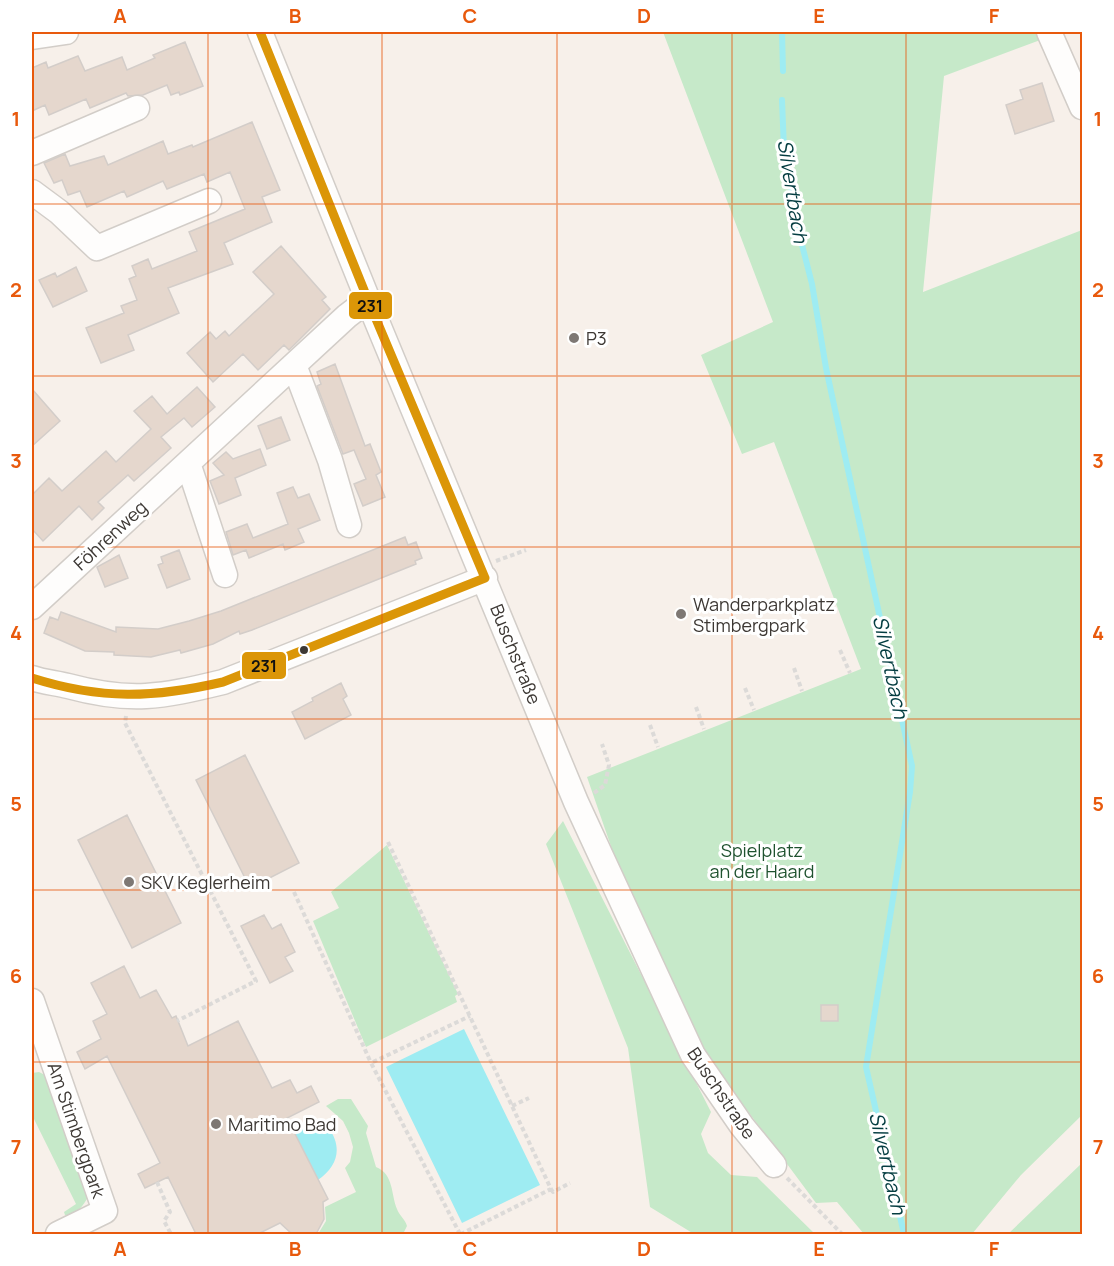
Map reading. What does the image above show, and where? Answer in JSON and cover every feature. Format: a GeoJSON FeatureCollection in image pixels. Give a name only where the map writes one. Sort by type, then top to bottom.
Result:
{"type":"FeatureCollection","features":[{"type":"Feature","properties":{"kind":"street"},"geometry":{"type":"LineString","coordinates":[[32,37],[66,32]]}},
{"type":"Feature","properties":{"kind":"street","name":"Buschstraße"},"geometry":{"type":"LineString","coordinates":[[260,32],[368,300],[483,572],[576,802],[693,1055],[742,1126],[774,1165]]}},
{"type":"Feature","properties":{"kind":"street"},"geometry":{"type":"LineString","coordinates":[[1049,32],[1083,107]]}},
{"type":"Feature","properties":{"kind":"street"},"geometry":{"type":"LineString","coordinates":[[32,153],[137,108]]}},
{"type":"Feature","properties":{"kind":"street"},"geometry":{"type":"LineString","coordinates":[[32,192],[59,212],[97,248],[209,201]]}},
{"type":"Feature","properties":{"kind":"street","name":"Föhrenweg"},"geometry":{"type":"LineString","coordinates":[[32,607],[294,365],[368,300]]}},
{"type":"Feature","properties":{"kind":"street"},"geometry":{"type":"LineString","coordinates":[[294,365],[330,460],[349,525]]}},
{"type":"Feature","properties":{"kind":"street"},"geometry":{"type":"LineString","coordinates":[[188,463],[225,575]]}},
{"type":"Feature","properties":{"kind":"street"},"geometry":{"type":"LineString","coordinates":[[32,678],[105,696],[126,697],[181,693],[223,682],[483,572]]}},
{"type":"Feature","properties":{"kind":"street","name":"Am Stimbergpark"},"geometry":{"type":"LineString","coordinates":[[32,1001],[105,1211],[58,1234]]}},
{"type":"Feature","properties":{"kind":"path"},"geometry":{"type":"LineString","coordinates":[[483,572],[526,550]]}},
{"type":"Feature","properties":{"kind":"path"},"geometry":{"type":"LineString","coordinates":[[840,650],[850,673]]}},
{"type":"Feature","properties":{"kind":"path"},"geometry":{"type":"LineString","coordinates":[[794,668],[802,691]]}},
{"type":"Feature","properties":{"kind":"path"},"geometry":{"type":"LineString","coordinates":[[745,688],[754,710]]}},
{"type":"Feature","properties":{"kind":"path"},"geometry":{"type":"LineString","coordinates":[[126,697],[125,723],[256,981],[177,1021]]}},
{"type":"Feature","properties":{"kind":"path"},"geometry":{"type":"LineString","coordinates":[[696,708],[704,729]]}},
{"type":"Feature","properties":{"kind":"path"},"geometry":{"type":"LineString","coordinates":[[650,725],[658,747]]}},
{"type":"Feature","properties":{"kind":"path"},"geometry":{"type":"LineString","coordinates":[[576,802],[603,789],[605,785],[609,765],[602,744]]}},
{"type":"Feature","properties":{"kind":"path"},"geometry":{"type":"LineString","coordinates":[[388,842],[553,1192],[570,1183]]}},
{"type":"Feature","properties":{"kind":"path"},"geometry":{"type":"LineString","coordinates":[[294,892],[372,1063],[460,1234],[552,1189]]}},
{"type":"Feature","properties":{"kind":"path"},"geometry":{"type":"LineString","coordinates":[[372,1063],[470,1016]]}},
{"type":"Feature","properties":{"kind":"path"},"geometry":{"type":"LineString","coordinates":[[512,1106],[529,1098]]}},
{"type":"Feature","properties":{"kind":"path"},"geometry":{"type":"LineString","coordinates":[[774,1165],[842,1234]]}},
{"type":"Feature","properties":{"kind":"path"},"geometry":{"type":"LineString","coordinates":[[157,1182],[170,1212],[164,1221],[171,1234]]}},
{"type":"Feature","properties":{"kind":"green space","name":"Spielplatz an der Haard"},"geometry":{"type":"Polygon","coordinates":[[[663,32],[1038,32],[1043,39],[944,76],[923,292],[1082,230],[1082,1115],[1021,1175],[972,1234],[864,1234],[837,1202],[816,1203],[738,1098],[720,1079],[682,1017],[614,855],[587,777],[861,669],[774,442],[742,454],[701,355],[773,322],[663,32]]]}},
{"type":"Feature","properties":{"kind":"green space"},"geometry":{"type":"Polygon","coordinates":[[[563,821],[711,1112],[701,1134],[708,1153],[731,1175],[757,1177],[815,1234],[694,1234],[650,1207],[628,1048],[546,844],[563,821]]]}},
{"type":"Feature","properties":{"kind":"green space"},"geometry":{"type":"Polygon","coordinates":[[[387,845],[458,994],[455,996],[457,1002],[366,1047],[313,921],[339,908],[331,892],[387,845]]]}},
{"type":"Feature","properties":{"kind":"green space"},"geometry":{"type":"Polygon","coordinates":[[[39,1072],[49,1077],[88,1197],[79,1210],[69,1215],[65,1215],[64,1212],[76,1204],[32,1115],[32,1073],[39,1072]]]}},
{"type":"Feature","properties":{"kind":"green space"},"geometry":{"type":"Polygon","coordinates":[[[338,1099],[351,1099],[368,1126],[366,1133],[376,1167],[382,1170],[389,1180],[397,1209],[407,1226],[404,1232],[398,1234],[318,1234],[326,1221],[325,1207],[356,1192],[345,1168],[350,1162],[353,1147],[349,1133],[343,1121],[326,1106],[338,1099]]]}},
{"type":"Feature","properties":{"kind":"green space"},"geometry":{"type":"Polygon","coordinates":[[[1082,1163],[1082,1234],[1008,1234],[1082,1163]]]}},
{"type":"Feature","properties":{"kind":"water"},"geometry":{"type":"Polygon","coordinates":[[[464,1029],[540,1185],[462,1223],[386,1067],[464,1029]]]}},
{"type":"Feature","properties":{"kind":"water"},"geometry":{"type":"Polygon","coordinates":[[[308,1127],[323,1132],[328,1127],[336,1142],[334,1162],[325,1175],[318,1180],[294,1132],[308,1127]]]}},
{"type":"Feature","properties":{"kind":"building"},"geometry":{"type":"Polygon","coordinates":[[[185,42],[203,86],[180,95],[179,92],[171,95],[167,85],[143,95],[128,96],[126,93],[90,108],[86,99],[49,115],[45,105],[32,111],[32,68],[46,62],[48,68],[78,56],[85,71],[122,57],[127,70],[155,58],[153,55],[185,42]]]}},
{"type":"Feature","properties":{"kind":"building"},"geometry":{"type":"Polygon","coordinates":[[[1042,83],[1054,121],[1015,134],[1006,105],[1023,99],[1020,90],[1042,83]]]}},
{"type":"Feature","properties":{"kind":"building"},"geometry":{"type":"Polygon","coordinates":[[[252,122],[280,190],[262,197],[272,222],[224,243],[233,264],[168,288],[179,313],[128,335],[134,350],[101,363],[86,328],[124,313],[121,306],[137,300],[129,279],[136,276],[132,266],[148,259],[152,269],[197,251],[189,232],[245,209],[230,172],[207,182],[204,174],[167,189],[163,181],[127,197],[124,191],[87,207],[80,191],[68,195],[62,180],[54,183],[44,163],[65,154],[70,166],[104,156],[108,165],[163,141],[168,154],[192,145],[193,147],[252,122]]]}},
{"type":"Feature","properties":{"kind":"building"},"geometry":{"type":"Polygon","coordinates":[[[281,246],[326,297],[322,300],[330,309],[289,350],[284,345],[258,370],[243,354],[213,382],[187,353],[210,332],[216,339],[225,331],[229,336],[274,294],[253,272],[281,246]]]}},
{"type":"Feature","properties":{"kind":"building"},"geometry":{"type":"Polygon","coordinates":[[[76,267],[87,291],[53,307],[39,280],[55,273],[57,277],[76,267]]]}},
{"type":"Feature","properties":{"kind":"building"},"geometry":{"type":"Polygon","coordinates":[[[335,364],[365,446],[370,444],[381,472],[376,475],[385,497],[363,506],[354,484],[366,479],[354,450],[343,454],[317,386],[321,384],[317,372],[335,364]]]}},
{"type":"Feature","properties":{"kind":"building"},"geometry":{"type":"Polygon","coordinates":[[[197,387],[215,407],[192,427],[184,418],[161,437],[171,448],[134,481],[128,475],[98,502],[104,508],[92,520],[79,506],[43,541],[32,529],[32,495],[49,478],[62,491],[106,451],[116,462],[151,429],[134,411],[152,396],[167,414],[197,387]]]}},
{"type":"Feature","properties":{"kind":"building"},"geometry":{"type":"Polygon","coordinates":[[[32,389],[60,421],[32,446],[32,389]]]}},
{"type":"Feature","properties":{"kind":"building"},"geometry":{"type":"Polygon","coordinates":[[[281,417],[290,440],[267,449],[258,426],[281,417]]]}},
{"type":"Feature","properties":{"kind":"building"},"geometry":{"type":"Polygon","coordinates":[[[260,449],[266,465],[235,478],[241,495],[219,504],[210,481],[224,475],[213,463],[226,452],[233,459],[260,449]]]}},
{"type":"Feature","properties":{"kind":"building"},"geometry":{"type":"Polygon","coordinates":[[[293,487],[298,498],[309,494],[320,520],[298,529],[304,542],[285,550],[283,544],[249,558],[246,550],[233,555],[226,532],[247,524],[253,538],[288,524],[277,493],[293,487]]]}},
{"type":"Feature","properties":{"kind":"building"},"geometry":{"type":"Polygon","coordinates":[[[405,537],[408,545],[416,542],[422,558],[415,561],[416,564],[252,630],[240,634],[239,631],[213,644],[181,653],[180,650],[151,657],[85,651],[44,633],[50,617],[58,620],[61,612],[116,632],[116,627],[158,629],[189,621],[221,611],[405,537]]]}},
{"type":"Feature","properties":{"kind":"building"},"geometry":{"type":"Polygon","coordinates":[[[179,550],[190,579],[167,588],[158,565],[163,563],[161,557],[179,550]]]}},
{"type":"Feature","properties":{"kind":"building"},"geometry":{"type":"Polygon","coordinates":[[[119,555],[128,578],[105,587],[97,567],[119,555]]]}},
{"type":"Feature","properties":{"kind":"building"},"geometry":{"type":"Polygon","coordinates":[[[341,683],[347,696],[343,699],[351,715],[305,739],[292,712],[313,701],[312,698],[341,683]]]}},
{"type":"Feature","properties":{"kind":"building"},"geometry":{"type":"Polygon","coordinates":[[[245,755],[299,863],[250,888],[196,780],[245,755]]]}},
{"type":"Feature","properties":{"kind":"building","name":"SKV Keglerheim"},"geometry":{"type":"Polygon","coordinates":[[[127,815],[181,923],[132,948],[78,840],[127,815]]]}},
{"type":"Feature","properties":{"kind":"building"},"geometry":{"type":"Polygon","coordinates":[[[264,915],[272,929],[281,924],[295,952],[285,957],[293,971],[270,983],[241,926],[264,915]]]}},
{"type":"Feature","properties":{"kind":"building","name":"Maritimo Bad"},"geometry":{"type":"Polygon","coordinates":[[[124,966],[140,998],[156,990],[172,1018],[176,1016],[188,1046],[238,1021],[272,1088],[290,1080],[297,1093],[311,1086],[319,1102],[287,1118],[328,1199],[323,1202],[324,1219],[316,1234],[292,1234],[280,1223],[258,1234],[196,1234],[168,1177],[145,1188],[138,1174],[160,1163],[107,1056],[85,1069],[77,1052],[101,1039],[93,1021],[107,1014],[91,983],[124,966]]]}},
{"type":"Feature","properties":{"kind":"building"},"geometry":{"type":"Polygon","coordinates":[[[821,1005],[838,1005],[838,1021],[821,1021],[821,1005]]]}},
{"type":"Feature","properties":{"kind":"waterway","name":"Silvertbach"},"geometry":{"type":"LineString","coordinates":[[782,32],[783,71]]}},
{"type":"Feature","properties":{"kind":"waterway","name":"Silvertbach"},"geometry":{"type":"LineString","coordinates":[[782,100],[784,149],[800,237],[812,284],[826,368],[912,766],[910,792],[866,1067],[904,1234]]}},
{"type":"Feature","properties":{"kind":"transit line","name":"231"},"geometry":{"type":"LineString","coordinates":[[260,32],[368,300],[485,578]]}},
{"type":"Feature","properties":{"kind":"transit line","name":"231"},"geometry":{"type":"LineString","coordinates":[[32,678],[81,690],[128,694],[174,691],[223,682],[485,578]]}},
{"type":"Feature","properties":{"kind":"place","name":"P3"},"geometry":{"type":"Point","coordinates":[574,338]}},
{"type":"Feature","properties":{"kind":"place","name":"Wanderparkplatz Stimbergpark"},"geometry":{"type":"Point","coordinates":[681,614]}},
{"type":"Feature","properties":{"kind":"place","name":"SKV Keglerheim"},"geometry":{"type":"Point","coordinates":[129,882]}},
{"type":"Feature","properties":{"kind":"place","name":"Maritimo Bad"},"geometry":{"type":"Point","coordinates":[216,1124]}}]}
